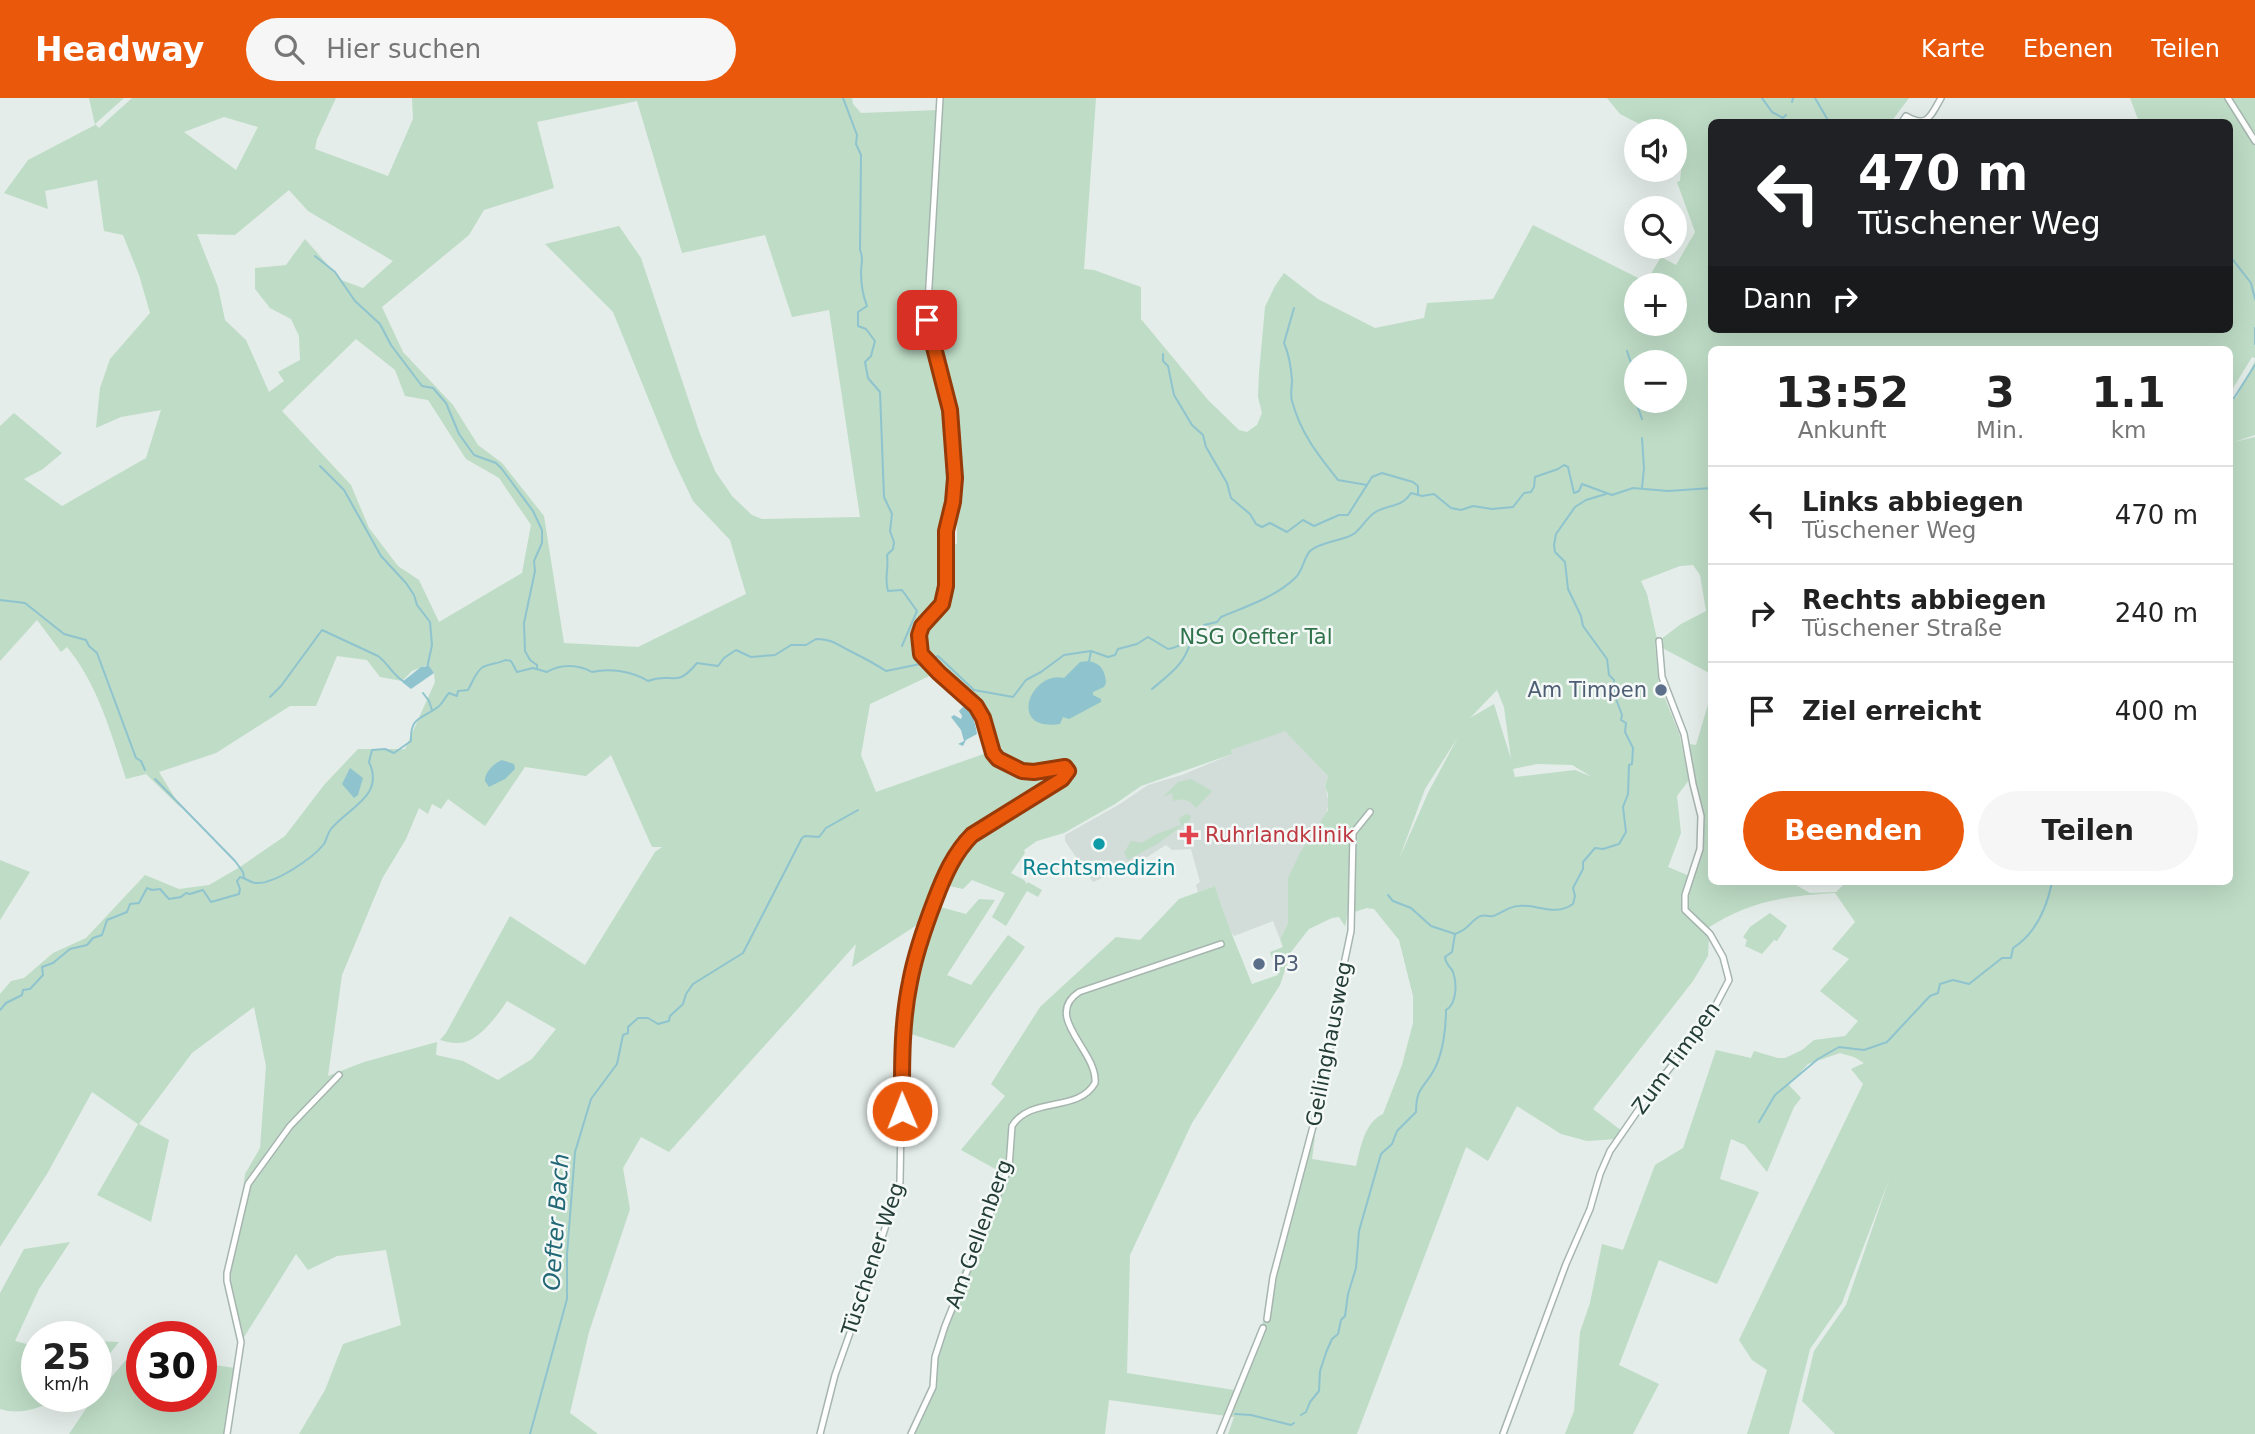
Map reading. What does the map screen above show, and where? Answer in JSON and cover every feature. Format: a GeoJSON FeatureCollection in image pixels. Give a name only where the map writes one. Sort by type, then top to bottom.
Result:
{"type":"FeatureCollection","features":[{"type":"Feature","properties":{"kind":"street","name":"Tüschener Weg"},"geometry":{"type":"LineString","coordinates":[[820,1434],[835,1375],[900,1182],[902,1062],[909,983],[932,908],[962,844],[1068,773],[1065,767],[1034,772],[1022,771],[998,759],[993,753],[983,718],[976,706],[921,654],[919,635],[922,626],[942,604],[946,586],[946,531],[955,478],[950,410],[927,320],[940,98]]}},
{"type":"Feature","properties":{"kind":"street"},"geometry":{"type":"LineString","coordinates":[[1929,119],[1941,98]]}},
{"type":"Feature","properties":{"kind":"street"},"geometry":{"type":"LineString","coordinates":[[2228,98],[2255,141]]}},
{"type":"Feature","properties":{"kind":"street","name":"Zum Timpen"},"geometry":{"type":"LineString","coordinates":[[1503,1434],[1610,1151],[1650,1093],[1707,1020],[1729,980],[1723,957],[1710,934],[1685,910],[1685,895],[1700,849],[1701,816],[1684,734],[1662,677],[1659,641]]}},
{"type":"Feature","properties":{"kind":"street","name":"Geilinghausweg"},"geometry":{"type":"LineString","coordinates":[[1267,1319],[1273,1277],[1324,1085],[1351,931],[1353,833],[1370,812]]}},
{"type":"Feature","properties":{"kind":"street","name":"Am Gellenberg"},"geometry":{"type":"LineString","coordinates":[[911,1434],[933,1387],[935,1357],[945,1326],[1009,1167],[1012,1126],[1026,1112],[1076,1098],[1088,1092],[1095,1083],[1091,1062],[1066,1018],[1065,1007],[1069,1000],[1079,992],[1221,944]]}},
{"type":"Feature","properties":{"kind":"street"},"geometry":{"type":"LineString","coordinates":[[227,1434],[241,1342],[226,1281],[247,1184],[282,1137],[339,1075]]}},
{"type":"Feature","properties":{"kind":"street"},"geometry":{"type":"LineString","coordinates":[[1220,1434],[1263,1328]]}},
{"type":"Feature","properties":{"kind":"shaded area","name":"Ruhrlandklinik"},"geometry":{"type":"Polygon","coordinates":[[[1285,730],[1328,776],[1325,786],[1329,803],[1289,901],[1288,923],[1280,939],[1273,921],[1234,936],[1228,928],[1215,886],[1198,892],[1196,885],[1200,882],[1191,849],[1172,850],[1166,845],[1136,864],[1093,882],[1065,841],[1065,835],[1148,785],[1182,775],[1232,754],[1231,750],[1285,730]]]}},
{"type":"Feature","properties":{"kind":"green space","name":"NSG Oefter Tal"},"geometry":{"type":"Polygon","coordinates":[[[89,98],[124,98],[95,124],[99,128],[132,98],[336,98],[315,149],[388,176],[413,119],[412,98],[852,98],[853,104],[861,113],[939,110],[925,301],[926,320],[948,410],[953,446],[953,488],[940,547],[957,544],[957,484],[951,410],[928,320],[941,98],[1096,98],[1084,269],[1141,287],[1141,319],[1208,400],[1239,430],[1247,432],[1257,425],[1262,413],[1258,397],[1265,307],[1284,273],[1318,299],[1375,328],[1424,318],[1427,303],[1493,299],[1533,225],[1628,273],[1624,273],[1624,336],[1687,336],[1687,273],[1651,273],[1660,259],[1676,265],[1679,259],[1687,259],[1687,246],[1695,232],[1687,210],[1687,196],[1682,196],[1677,182],[1687,182],[1687,119],[1630,119],[1620,114],[1607,98],[1909,98],[1893,119],[1708,119],[1708,333],[2233,333],[2233,119],[2138,119],[2130,98],[2226,98],[2255,143],[2255,358],[2252,357],[2233,388],[2233,346],[1708,346],[1708,672],[1655,644],[1659,684],[1679,733],[1689,780],[1677,796],[1681,833],[1668,867],[1692,877],[1701,851],[1704,823],[1690,744],[1696,745],[1708,704],[1708,885],[1796,885],[1810,893],[1836,892],[1843,885],[2233,885],[2233,400],[2255,361],[2255,435],[2234,442],[2255,437],[2255,1434],[1835,1434],[1802,1401],[1814,1351],[1846,1305],[1890,1177],[1842,1303],[1810,1349],[1789,1434],[1747,1434],[1767,1370],[1752,1360],[1739,1340],[1863,1084],[1851,1069],[1864,1063],[1840,1053],[1808,1064],[1789,1085],[1801,1098],[1794,1107],[1767,1172],[1745,1145],[1731,1139],[1720,1179],[1759,1192],[1717,1284],[1659,1260],[1619,1365],[1659,1384],[1633,1434],[1565,1434],[1574,1411],[1580,1332],[1590,1303],[1602,1244],[1623,1250],[1655,1165],[1683,1148],[1716,1050],[1751,1058],[1754,1051],[1785,1058],[1802,1050],[1814,1040],[1845,1036],[1858,1021],[1820,991],[1849,959],[1832,949],[1855,922],[1835,893],[1800,896],[1753,906],[1706,929],[1709,934],[1708,956],[1693,981],[1593,1109],[1622,1131],[1616,1139],[1587,1141],[1561,1134],[1517,1106],[1488,1161],[1466,1147],[1357,1434],[1228,1434],[1234,1417],[1109,1400],[1105,1434],[912,1434],[934,1387],[933,1359],[943,1322],[999,1171],[961,1150],[1005,1096],[991,1084],[1040,1007],[1116,937],[1140,940],[1179,899],[1215,886],[1252,984],[1278,975],[1270,952],[1283,947],[1280,939],[1288,923],[1288,878],[1300,853],[1328,810],[1325,787],[1328,776],[1285,731],[1231,750],[1232,754],[1141,786],[1064,833],[1037,841],[1024,850],[1025,853],[1011,873],[1042,890],[1038,897],[1027,891],[1006,926],[992,917],[1005,893],[972,880],[963,889],[940,884],[933,905],[966,914],[979,899],[995,900],[947,975],[971,985],[1008,935],[1025,947],[954,1048],[902,1031],[920,923],[852,967],[856,944],[669,1152],[641,1137],[623,1168],[630,1209],[589,1332],[570,1413],[598,1434],[299,1434],[325,1390],[343,1344],[401,1325],[386,1250],[337,1256],[308,1270],[296,1254],[241,1342],[227,1281],[245,1174],[260,1148],[266,1066],[254,1007],[192,1053],[139,1124],[169,1140],[151,1222],[97,1195],[138,1124],[92,1092],[47,1174],[0,1247],[0,994],[11,981],[24,978],[53,953],[86,938],[145,875],[179,889],[209,885],[285,836],[324,785],[358,749],[405,749],[435,682],[434,673],[427,665],[412,671],[402,681],[380,677],[367,660],[337,656],[316,706],[290,706],[216,753],[159,772],[181,808],[146,774],[126,779],[102,710],[87,677],[67,647],[61,652],[37,620],[0,661],[0,426],[14,413],[62,453],[43,469],[24,479],[62,506],[146,458],[161,410],[121,417],[96,428],[100,388],[110,359],[150,313],[123,235],[104,231],[97,180],[45,191],[48,209],[4,193],[28,160],[95,125],[89,98]],[[637,101],[537,122],[554,188],[484,210],[469,235],[382,307],[403,352],[453,405],[478,445],[502,463],[544,516],[564,643],[638,647],[746,594],[730,540],[693,501],[613,312],[545,244],[619,226],[641,258],[715,471],[732,496],[752,515],[762,519],[860,517],[829,310],[792,317],[765,235],[682,253],[637,101]],[[224,117],[184,132],[236,170],[258,127],[224,117]],[[289,190],[235,235],[197,234],[218,287],[225,320],[246,340],[269,392],[284,381],[278,372],[300,360],[299,336],[291,319],[270,308],[255,289],[255,268],[286,265],[305,239],[341,280],[363,288],[393,261],[308,211],[289,190]],[[356,339],[282,411],[351,485],[369,528],[398,566],[419,580],[439,622],[522,573],[531,525],[499,478],[466,459],[428,400],[405,396],[395,370],[356,339]],[[1693,565],[1680,566],[1641,581],[1647,594],[1657,639],[1660,640],[1681,624],[1706,611],[1700,575],[1693,565]],[[938,672],[870,704],[861,755],[876,792],[992,751],[984,723],[974,703],[938,672]],[[1497,690],[1470,718],[1494,704],[1511,759],[1504,707],[1497,690]],[[1458,737],[1425,789],[1399,859],[1428,793],[1458,737]],[[611,755],[586,776],[525,767],[485,826],[448,799],[441,809],[432,804],[428,814],[419,808],[406,839],[383,877],[342,975],[328,1076],[364,1062],[437,1042],[436,1055],[463,1061],[498,1080],[532,1059],[556,1029],[507,1001],[486,1028],[472,1039],[457,1043],[440,1040],[510,916],[585,965],[655,852],[662,847],[652,847],[611,755]],[[1537,764],[1513,769],[1515,777],[1575,770],[1592,777],[1572,765],[1537,764]],[[1367,908],[1348,914],[1345,926],[1339,917],[1309,929],[1291,952],[1280,985],[1192,1123],[1130,1255],[1127,1373],[1234,1390],[1268,1311],[1273,1267],[1311,1129],[1315,1136],[1312,1159],[1356,1166],[1367,1129],[1383,1114],[1402,1065],[1413,1023],[1413,996],[1399,940],[1374,909],[1367,908]]]}},
{"type":"Feature","properties":{"kind":"green space"},"geometry":{"type":"Polygon","coordinates":[[[2231,98],[2255,98],[2255,136],[2231,98]]]}},
{"type":"Feature","properties":{"kind":"green space"},"geometry":{"type":"Polygon","coordinates":[[[1191,779],[1212,791],[1196,808],[1186,800],[1173,801],[1172,793],[1163,797],[1178,782],[1191,779]]]}},
{"type":"Feature","properties":{"kind":"green space"},"geometry":{"type":"Polygon","coordinates":[[[1186,814],[1191,816],[1189,821],[1157,844],[1128,860],[1124,853],[1131,841],[1142,843],[1181,825],[1179,819],[1186,814]]]}},
{"type":"Feature","properties":{"kind":"green space"},"geometry":{"type":"Polygon","coordinates":[[[0,860],[30,872],[0,920],[0,860]]]}},
{"type":"Feature","properties":{"kind":"green space"},"geometry":{"type":"Polygon","coordinates":[[[1770,913],[1787,926],[1777,941],[1774,940],[1762,954],[1745,946],[1747,940],[1743,937],[1750,927],[1770,913]]]}},
{"type":"Feature","properties":{"kind":"green space"},"geometry":{"type":"Polygon","coordinates":[[[70,1242],[39,1289],[24,1321],[21,1321],[15,1341],[21,1342],[21,1411],[8,1411],[0,1409],[0,1293],[24,1249],[70,1242]]]}},
{"type":"Feature","properties":{"kind":"green space"},"geometry":{"type":"Polygon","coordinates":[[[112,1342],[119,1342],[112,1351],[112,1342]]]}},
{"type":"Feature","properties":{"kind":"green space"},"geometry":{"type":"Polygon","coordinates":[[[126,1360],[126,1412],[217,1412],[217,1365],[235,1368],[227,1434],[69,1434],[84,1412],[112,1412],[112,1376],[126,1360]]]}},
{"type":"Feature","properties":{"kind":"water"},"geometry":{"type":"Polygon","coordinates":[[[1089,661],[1100,666],[1105,675],[1104,687],[1093,692],[1101,702],[1069,719],[1063,717],[1060,724],[1043,724],[1033,719],[1029,711],[1029,701],[1034,691],[1052,678],[1064,678],[1080,662],[1089,661]]]}},
{"type":"Feature","properties":{"kind":"water"},"geometry":{"type":"Polygon","coordinates":[[[429,666],[434,673],[411,689],[402,682],[421,667],[429,666]]]}},
{"type":"Feature","properties":{"kind":"water"},"geometry":{"type":"Polygon","coordinates":[[[963,707],[971,714],[977,734],[966,740],[963,746],[958,744],[964,741],[961,730],[951,717],[954,715],[961,719],[959,711],[963,707]]]}},
{"type":"Feature","properties":{"kind":"water"},"geometry":{"type":"Polygon","coordinates":[[[502,760],[514,764],[515,769],[505,779],[489,787],[485,781],[486,775],[502,760]]]}},
{"type":"Feature","properties":{"kind":"water"},"geometry":{"type":"Polygon","coordinates":[[[350,768],[363,778],[358,795],[354,798],[342,784],[350,768]]]}},
{"type":"Feature","properties":{"kind":"waterway"},"geometry":{"type":"LineString","coordinates":[[843,98],[857,135],[856,144],[861,155],[860,250],[862,285],[867,306],[858,312],[858,326],[866,329],[875,341],[871,356],[865,362],[868,378],[880,392],[884,497],[892,514],[890,531],[894,542],[893,549],[887,555],[887,586],[888,591],[902,590],[917,611],[902,646]]}},
{"type":"Feature","properties":{"kind":"waterway"},"geometry":{"type":"LineString","coordinates":[[1762,98],[1772,112],[1783,118],[1786,115]]}},
{"type":"Feature","properties":{"kind":"waterway"},"geometry":{"type":"LineString","coordinates":[[1792,102],[1793,98]]}},
{"type":"Feature","properties":{"kind":"waterway"},"geometry":{"type":"LineString","coordinates":[[1815,98],[1827,119]]}},
{"type":"Feature","properties":{"kind":"waterway"},"geometry":{"type":"LineString","coordinates":[[315,256],[335,272],[355,301],[380,324],[391,345],[422,386],[433,388],[446,403],[459,434],[474,455],[496,463],[533,511],[542,530],[542,543],[534,561],[535,571],[524,623],[525,651],[537,665],[537,669]]}},
{"type":"Feature","properties":{"kind":"waterway"},"geometry":{"type":"LineString","coordinates":[[2233,260],[2251,283],[2255,299]]}},
{"type":"Feature","properties":{"kind":"waterway"},"geometry":{"type":"LineString","coordinates":[[1294,308],[1284,343],[1291,370],[1291,398],[1300,424],[1317,453],[1338,480],[1367,485]]}},
{"type":"Feature","properties":{"kind":"waterway"},"geometry":{"type":"LineString","coordinates":[[2255,328],[2255,344]]}},
{"type":"Feature","properties":{"kind":"waterway"},"geometry":{"type":"LineString","coordinates":[[1163,354],[1174,395],[1192,425],[1203,435],[1206,447],[1227,483],[1231,498],[1250,514],[1256,524],[1262,527],[1270,523],[1287,532],[1303,520],[1314,526],[1339,515],[1348,515],[1372,477],[1382,473],[1413,482],[1418,486],[1418,494]]}},
{"type":"Feature","properties":{"kind":"waterway"},"geometry":{"type":"LineString","coordinates":[[2233,398],[2255,365]]}},
{"type":"Feature","properties":{"kind":"waterway"},"geometry":{"type":"LineString","coordinates":[[1640,413],[1642,419]]}},
{"type":"Feature","properties":{"kind":"waterway"},"geometry":{"type":"LineString","coordinates":[[1642,438],[1642,488]]}},
{"type":"Feature","properties":{"kind":"waterway","name":"Oefter Bach"},"geometry":{"type":"LineString","coordinates":[[929,660],[938,656],[974,690],[1013,697],[1026,680],[1064,655],[1091,651],[1108,657],[1115,655],[1118,649],[1137,644],[1148,637],[1168,649],[1177,647],[1202,634],[1204,625],[1217,622],[1221,617],[1278,591],[1297,576],[1310,551],[1320,545],[1351,536],[1374,513],[1399,504],[1411,493],[1422,496],[1434,494],[1451,508],[1461,510],[1473,506],[1492,509],[1513,507],[1524,493],[1531,492],[1535,477],[1564,465],[1568,467],[1574,493],[1579,491],[1582,484],[1612,495],[1633,488],[1668,491],[1708,488]]}},
{"type":"Feature","properties":{"kind":"waterway"},"geometry":{"type":"LineString","coordinates":[[320,466],[344,490],[381,556],[406,583],[417,605],[430,622],[432,645],[427,668]]}},
{"type":"Feature","properties":{"kind":"waterway"},"geometry":{"type":"LineString","coordinates":[[1301,1415],[1306,1412],[1319,1391],[1320,1371],[1327,1350],[1332,1339],[1338,1334],[1341,1320],[1345,1316],[1356,1268],[1359,1231],[1381,1154],[1392,1144],[1397,1131],[1416,1112],[1419,1092],[1440,1055],[1446,1010],[1450,1007],[1455,993],[1454,977],[1445,957],[1452,952],[1455,934],[1483,915],[1493,916],[1515,906],[1559,910],[1573,904],[1573,888],[1583,869],[1583,862],[1595,848],[1603,849],[1619,844],[1626,832],[1623,807],[1628,794],[1629,765],[1632,764],[1633,748],[1625,732],[1626,723],[1621,720],[1614,680],[1609,675],[1607,659],[1583,626],[1568,589],[1565,562],[1555,552],[1554,545],[1556,534],[1575,507],[1586,500],[1606,494]]}},
{"type":"Feature","properties":{"kind":"waterway"},"geometry":{"type":"LineString","coordinates":[[0,600],[25,603],[64,634],[86,640],[97,653],[136,758],[141,761],[145,770]]}},
{"type":"Feature","properties":{"kind":"waterway"},"geometry":{"type":"LineString","coordinates":[[270,697],[322,630],[378,656],[403,681]]}},
{"type":"Feature","properties":{"kind":"waterway","name":"Oefter Bach"},"geometry":{"type":"LineString","coordinates":[[0,1010],[6,1003],[22,995],[23,990],[30,989],[43,975],[42,967],[53,963],[70,949],[87,945],[93,938],[102,935],[107,920],[127,912],[130,904],[139,903],[147,888],[160,889],[169,899],[203,890],[211,902],[239,894],[237,881],[240,877],[255,883],[272,880],[302,863],[319,850],[331,829],[369,792],[373,774],[369,762],[372,750],[385,749],[394,753],[411,741],[415,722],[438,707],[449,693],[457,696],[458,691],[468,690],[483,667],[505,660],[511,661],[517,672],[533,668],[547,672],[563,666],[575,666],[592,672],[613,670],[628,673],[648,681],[684,676],[697,663],[718,666],[736,650],[751,657],[775,655],[791,645],[806,645],[816,639],[835,643],[886,671],[925,663]]}},
{"type":"Feature","properties":{"kind":"waterway"},"geometry":{"type":"LineString","coordinates":[[1152,689],[1181,662],[1191,640]]}},
{"type":"Feature","properties":{"kind":"waterway"},"geometry":{"type":"LineString","coordinates":[[1089,661],[1091,652]]}},
{"type":"Feature","properties":{"kind":"waterway"},"geometry":{"type":"LineString","coordinates":[[423,693],[432,710]]}},
{"type":"Feature","properties":{"kind":"waterway"},"geometry":{"type":"LineString","coordinates":[[155,779],[235,861],[244,877]]}},
{"type":"Feature","properties":{"kind":"waterway","name":"Oefter Bach"},"geometry":{"type":"LineString","coordinates":[[530,1434],[567,1299],[567,1254],[575,1152],[591,1099],[617,1064],[623,1035],[628,1033],[628,1027],[638,1018],[648,1018],[658,1024],[669,1021],[670,1016],[683,1004],[693,984],[743,953],[802,838],[819,837],[826,828],[858,810]]}},
{"type":"Feature","properties":{"kind":"waterway"},"geometry":{"type":"LineString","coordinates":[[1759,1122],[1775,1095],[1818,1059],[1839,1047],[1864,1050],[1887,1042],[1930,996],[1938,993],[1940,984],[1953,980],[1969,984],[2002,958],[2011,958],[2013,948],[2028,935],[2039,919],[2051,885]]}},
{"type":"Feature","properties":{"kind":"waterway"},"geometry":{"type":"LineString","coordinates":[[1388,895],[1393,901],[1411,908],[1431,926],[1455,934]]}},
{"type":"Feature","properties":{"kind":"waterway"},"geometry":{"type":"LineString","coordinates":[[1235,1414],[1251,1415],[1291,1425],[1294,1423]]}},
{"type":"Feature","properties":{"kind":"place","name":"Am Timpen"},"geometry":{"type":"Point","coordinates":[1661,690]}},
{"type":"Feature","properties":{"kind":"place","name":"Ruhrlandklinik"},"geometry":{"type":"Point","coordinates":[1189,835]}},
{"type":"Feature","properties":{"kind":"place","name":"Rechtsmedizin"},"geometry":{"type":"Point","coordinates":[1099,844]}},
{"type":"Feature","properties":{"kind":"place","name":"P3"},"geometry":{"type":"Point","coordinates":[1259,964]}},
{"type":"Feature","properties":{"kind":"route"},"geometry":{"type":"LineString","coordinates":[[902,1111],[903,1039],[909,983],[944,876],[962,844],[972,835],[1068,773],[1065,767],[1034,772],[1016,770],[998,759],[993,753],[986,726],[976,706],[939,673],[921,654],[918,645],[922,626],[942,604],[946,586],[946,531],[955,478],[950,410],[927,320]]}}]}
